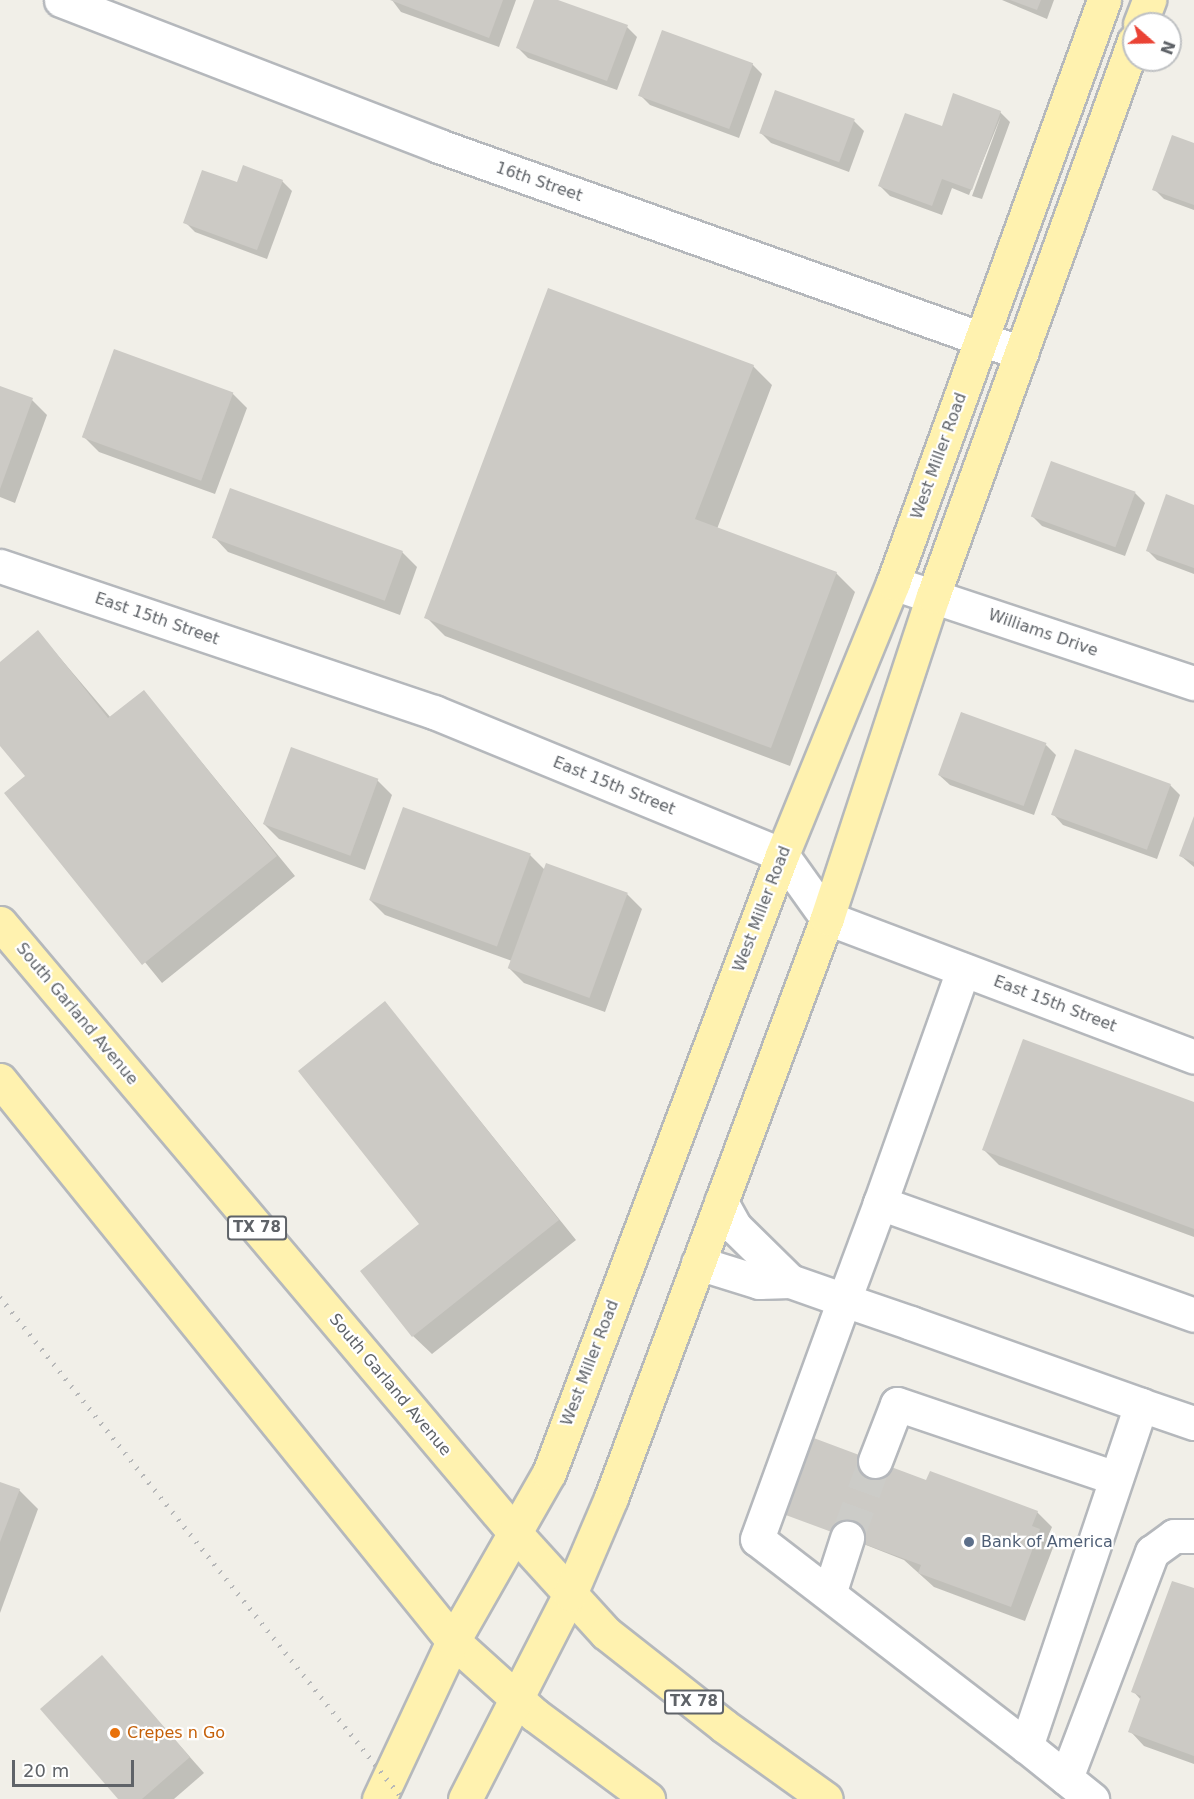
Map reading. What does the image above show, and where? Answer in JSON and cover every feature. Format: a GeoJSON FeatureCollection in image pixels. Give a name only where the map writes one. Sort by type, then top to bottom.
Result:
{"type":"FeatureCollection","features":[{"type":"Feature","properties":{"kind":"main road","name":"West Miller Road"},"geometry":{"type":"LineString","coordinates":[[379,1799],[453,1641],[549,1473],[782,855],[893,583],[1104,0]]}},
{"type":"Feature","properties":{"kind":"main road"},"geometry":{"type":"LineString","coordinates":[[465,1799],[570,1594],[611,1498],[827,918],[933,596],[1123,72]]}},
{"type":"Feature","properties":{"kind":"main road","name":"South Garland Avenue"},"geometry":{"type":"LineString","coordinates":[[0,923],[515,1533],[606,1633],[724,1726],[826,1799]]}},
{"type":"Feature","properties":{"kind":"main road"},"geometry":{"type":"LineString","coordinates":[[0,1080],[453,1641],[515,1698],[648,1799]]}},
{"type":"Feature","properties":{"kind":"street","name":"16th Street"},"geometry":{"type":"LineString","coordinates":[[61,0],[439,146],[1021,353]]}},
{"type":"Feature","properties":{"kind":"street","name":"East 15th Street"},"geometry":{"type":"LineString","coordinates":[[0,566],[434,712],[782,855]]}},
{"type":"Feature","properties":{"kind":"street","name":"Williams Drive"},"geometry":{"type":"LineString","coordinates":[[893,583],[1194,683]]}},
{"type":"Feature","properties":{"kind":"street"},"geometry":{"type":"LineString","coordinates":[[782,855],[827,918]]}},
{"type":"Feature","properties":{"kind":"street","name":"East 15th Street"},"geometry":{"type":"LineString","coordinates":[[827,918],[1194,1057]]}},
{"type":"Feature","properties":{"kind":"street"},"geometry":{"type":"LineString","coordinates":[[963,970],[757,1539],[830,1591],[1092,1799]]}},
{"type":"Feature","properties":{"kind":"street"},"geometry":{"type":"LineString","coordinates":[[721,1202],[735,1227],[790,1281]]}},
{"type":"Feature","properties":{"kind":"street"},"geometry":{"type":"LineString","coordinates":[[880,1203],[1194,1315]]}},
{"type":"Feature","properties":{"kind":"street"},"geometry":{"type":"LineString","coordinates":[[698,1263],[759,1282],[790,1281],[1194,1423]]}},
{"type":"Feature","properties":{"kind":"street"},"geometry":{"type":"LineString","coordinates":[[875,1461],[897,1404],[1116,1478]]}},
{"type":"Feature","properties":{"kind":"street"},"geometry":{"type":"LineString","coordinates":[[1026,1746],[1141,1405]]}},
{"type":"Feature","properties":{"kind":"street"},"geometry":{"type":"LineString","coordinates":[[1066,1779],[1152,1552],[1174,1536],[1194,1536]]}},
{"type":"Feature","properties":{"kind":"street"},"geometry":{"type":"LineString","coordinates":[[830,1591],[847,1538]]}},
{"type":"Feature","properties":{"kind":"building"},"geometry":{"type":"Polygon","coordinates":[[[390,0],[503,0],[489,38],[390,0]]]}},
{"type":"Feature","properties":{"kind":"building"},"geometry":{"type":"Polygon","coordinates":[[[534,0],[558,0],[628,25],[607,81],[516,48],[534,0]]]}},
{"type":"Feature","properties":{"kind":"building"},"geometry":{"type":"Polygon","coordinates":[[[1010,0],[1041,0],[1037,10],[1010,0]]]}},
{"type":"Feature","properties":{"kind":"building"},"geometry":{"type":"Polygon","coordinates":[[[662,30],[753,63],[729,129],[638,96],[662,30]]]}},
{"type":"Feature","properties":{"kind":"building"},"geometry":{"type":"Polygon","coordinates":[[[775,90],[855,119],[839,162],[759,133],[775,90]]]}},
{"type":"Feature","properties":{"kind":"building"},"geometry":{"type":"Polygon","coordinates":[[[953,93],[1001,111],[972,190],[942,179],[932,206],[878,186],[905,113],[942,126],[953,93]]]}},
{"type":"Feature","properties":{"kind":"building"},"geometry":{"type":"Polygon","coordinates":[[[1172,135],[1194,143],[1194,205],[1152,190],[1172,135]]]}},
{"type":"Feature","properties":{"kind":"building"},"geometry":{"type":"Polygon","coordinates":[[[243,165],[283,180],[257,250],[183,223],[202,170],[237,182],[243,165]]]}},
{"type":"Feature","properties":{"kind":"building"},"geometry":{"type":"Polygon","coordinates":[[[548,288],[754,365],[695,519],[837,572],[771,748],[424,618],[548,288]]]}},
{"type":"Feature","properties":{"kind":"building"},"geometry":{"type":"Polygon","coordinates":[[[114,349],[233,392],[201,481],[82,437],[114,349]]]}},
{"type":"Feature","properties":{"kind":"building"},"geometry":{"type":"Polygon","coordinates":[[[0,386],[33,398],[0,489],[0,386]]]}},
{"type":"Feature","properties":{"kind":"building"},"geometry":{"type":"Polygon","coordinates":[[[1051,461],[1136,492],[1115,547],[1031,516],[1051,461]]]}},
{"type":"Feature","properties":{"kind":"building"},"geometry":{"type":"Polygon","coordinates":[[[230,488],[403,551],[385,601],[212,538],[230,488]]]}},
{"type":"Feature","properties":{"kind":"building"},"geometry":{"type":"Polygon","coordinates":[[[1166,494],[1194,505],[1194,568],[1146,551],[1166,494]]]}},
{"type":"Feature","properties":{"kind":"building"},"geometry":{"type":"Polygon","coordinates":[[[38,630],[108,718],[144,690],[277,856],[142,965],[4,793],[25,776],[0,746],[0,662],[38,630]]]}},
{"type":"Feature","properties":{"kind":"building"},"geometry":{"type":"Polygon","coordinates":[[[961,712],[1047,743],[1024,806],[938,775],[961,712]]]}},
{"type":"Feature","properties":{"kind":"building"},"geometry":{"type":"Polygon","coordinates":[[[291,747],[378,779],[350,856],[263,824],[291,747]]]}},
{"type":"Feature","properties":{"kind":"building"},"geometry":{"type":"Polygon","coordinates":[[[1075,749],[1171,784],[1147,850],[1051,815],[1075,749]]]}},
{"type":"Feature","properties":{"kind":"building"},"geometry":{"type":"Polygon","coordinates":[[[403,807],[531,854],[497,947],[369,900],[403,807]]]}},
{"type":"Feature","properties":{"kind":"building"},"geometry":{"type":"Polygon","coordinates":[[[1194,816],[1194,862],[1179,856],[1194,816]]]}},
{"type":"Feature","properties":{"kind":"building"},"geometry":{"type":"Polygon","coordinates":[[[546,863],[628,893],[589,998],[508,968],[546,863]]]}},
{"type":"Feature","properties":{"kind":"building"},"geometry":{"type":"Polygon","coordinates":[[[385,1001],[559,1220],[412,1337],[360,1271],[419,1224],[298,1071],[385,1001]]]}},
{"type":"Feature","properties":{"kind":"building"},"geometry":{"type":"Polygon","coordinates":[[[1023,1039],[1194,1102],[1194,1229],[982,1150],[1023,1039]]]}},
{"type":"Feature","properties":{"kind":"building"},"geometry":{"type":"Polygon","coordinates":[[[811,1437],[926,1480],[930,1471],[1038,1511],[1032,1526],[1040,1529],[1011,1607],[918,1573],[921,1565],[783,1514],[811,1437]]]}},
{"type":"Feature","properties":{"kind":"building"},"geometry":{"type":"Polygon","coordinates":[[[0,1482],[20,1489],[0,1542],[0,1482]]]}},
{"type":"Feature","properties":{"kind":"building"},"geometry":{"type":"Polygon","coordinates":[[[1172,1581],[1194,1588],[1194,1756],[1128,1732],[1141,1696],[1131,1692],[1172,1581]]]}},
{"type":"Feature","properties":{"kind":"building","name":"Crepes n Go"},"geometry":{"type":"Polygon","coordinates":[[[102,1655],[190,1757],[142,1799],[118,1799],[40,1709],[102,1655]]]}},
{"type":"Feature","properties":{"kind":"tunnel"},"geometry":{"type":"LineString","coordinates":[[847,1538],[875,1461]]}},
{"type":"Feature","properties":{"kind":"railway"},"geometry":{"type":"LineString","coordinates":[[0,1297],[403,1799]]}},
{"type":"Feature","properties":{"kind":"place","name":"Bank of America"},"geometry":{"type":"Point","coordinates":[969,1542]}},
{"type":"Feature","properties":{"kind":"place","name":"Crepes n Go"},"geometry":{"type":"Point","coordinates":[115,1733]}}]}
